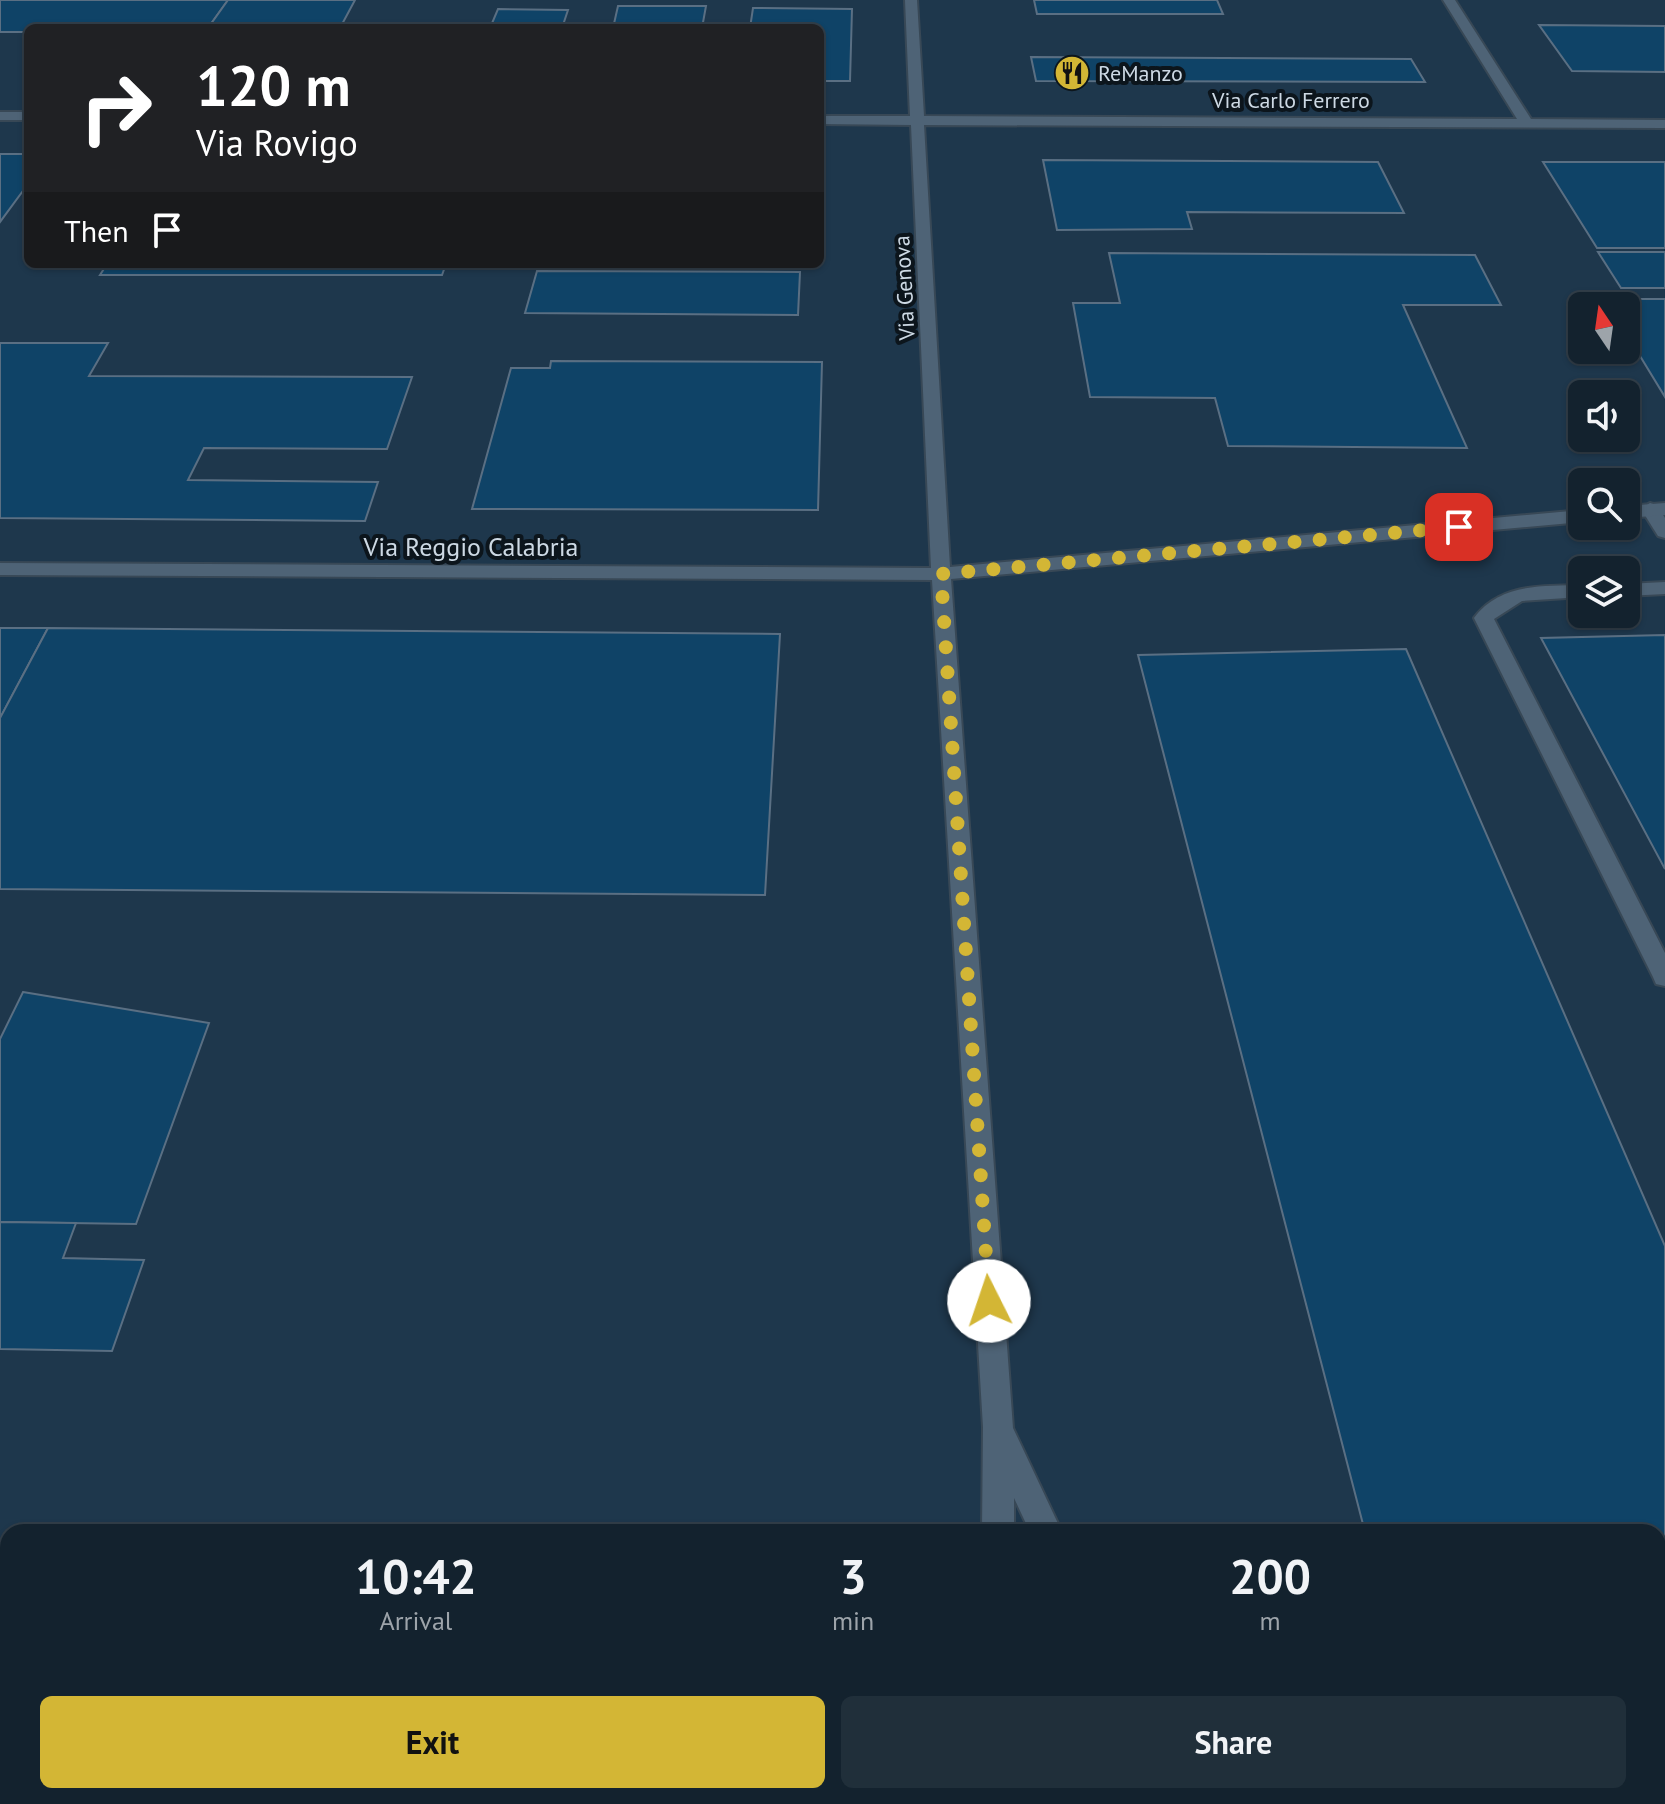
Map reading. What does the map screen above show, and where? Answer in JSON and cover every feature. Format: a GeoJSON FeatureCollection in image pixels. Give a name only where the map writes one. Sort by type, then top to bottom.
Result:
{"type":"FeatureCollection","features":[{"type":"Feature","properties":{"kind":"street","name":"Via Genova"},"geometry":{"type":"LineString","coordinates":[[911,0],[941,574],[998,1427],[998,1524]]}},
{"type":"Feature","properties":{"kind":"street"},"geometry":{"type":"LineString","coordinates":[[1449,0],[1527,124]]}},
{"type":"Feature","properties":{"kind":"street"},"geometry":{"type":"LineString","coordinates":[[0,116],[24,116]]}},
{"type":"Feature","properties":{"kind":"street","name":"Via Carlo Ferrero"},"geometry":{"type":"LineString","coordinates":[[824,120],[1665,124]]}},
{"type":"Feature","properties":{"kind":"street"},"geometry":{"type":"LineString","coordinates":[[1658,509],[1665,532]]}},
{"type":"Feature","properties":{"kind":"street","name":"Via Reggio Calabria"},"geometry":{"type":"LineString","coordinates":[[0,569],[941,574],[1568,517]]}},
{"type":"Feature","properties":{"kind":"street"},"geometry":{"type":"LineString","coordinates":[[1640,589],[1665,588]]}},
{"type":"Feature","properties":{"kind":"street"},"geometry":{"type":"LineString","coordinates":[[1568,592],[1522,594],[1495,603],[1484,618],[1665,977]]}},
{"type":"Feature","properties":{"kind":"street"},"geometry":{"type":"LineString","coordinates":[[998,1427],[1042,1524]]}},
{"type":"Feature","properties":{"kind":"shaded area"},"geometry":{"type":"Polygon","coordinates":[[[0,0],[1665,0],[1665,1524],[0,1524],[0,0]]]}},
{"type":"Feature","properties":{"kind":"building"},"geometry":{"type":"Polygon","coordinates":[[[0,0],[228,0],[211,24],[24,24],[24,32],[0,32],[0,0]]]}},
{"type":"Feature","properties":{"kind":"building"},"geometry":{"type":"Polygon","coordinates":[[[228,0],[355,0],[342,24],[211,24],[228,0]]]}},
{"type":"Feature","properties":{"kind":"building"},"geometry":{"type":"Polygon","coordinates":[[[1034,0],[1217,0],[1223,14],[1037,14],[1034,0]]]}},
{"type":"Feature","properties":{"kind":"building"},"geometry":{"type":"Polygon","coordinates":[[[618,6],[706,6],[703,24],[614,24],[618,6]]]}},
{"type":"Feature","properties":{"kind":"building"},"geometry":{"type":"Polygon","coordinates":[[[753,8],[852,9],[850,81],[824,81],[824,24],[751,24],[753,8]]]}},
{"type":"Feature","properties":{"kind":"building"},"geometry":{"type":"Polygon","coordinates":[[[498,9],[568,10],[563,24],[492,24],[498,9]]]}},
{"type":"Feature","properties":{"kind":"building"},"geometry":{"type":"Polygon","coordinates":[[[1539,25],[1665,26],[1665,72],[1572,71],[1539,25]]]}},
{"type":"Feature","properties":{"kind":"building"},"geometry":{"type":"Polygon","coordinates":[[[1031,57],[1411,59],[1425,82],[1036,81],[1031,57]]]}},
{"type":"Feature","properties":{"kind":"building"},"geometry":{"type":"Polygon","coordinates":[[[0,154],[24,154],[24,189],[0,222],[0,154]]]}},
{"type":"Feature","properties":{"kind":"building"},"geometry":{"type":"Polygon","coordinates":[[[1043,160],[1378,162],[1404,213],[1187,212],[1192,229],[1057,230],[1043,160]]]}},
{"type":"Feature","properties":{"kind":"building"},"geometry":{"type":"Polygon","coordinates":[[[1543,162],[1665,162],[1665,248],[1597,248],[1543,162]]]}},
{"type":"Feature","properties":{"kind":"building"},"geometry":{"type":"Polygon","coordinates":[[[1598,252],[1665,252],[1665,288],[1621,288],[1598,252]]]}},
{"type":"Feature","properties":{"kind":"building"},"geometry":{"type":"Polygon","coordinates":[[[1109,253],[1475,255],[1501,305],[1403,305],[1467,448],[1228,446],[1215,398],[1090,397],[1073,303],[1120,303],[1109,253]]]}},
{"type":"Feature","properties":{"kind":"building"},"geometry":{"type":"Polygon","coordinates":[[[104,268],[445,268],[442,275],[100,275],[104,268]]]}},
{"type":"Feature","properties":{"kind":"building"},"geometry":{"type":"Polygon","coordinates":[[[537,271],[800,272],[798,315],[525,313],[537,271]]]}},
{"type":"Feature","properties":{"kind":"building"},"geometry":{"type":"Polygon","coordinates":[[[1640,299],[1665,299],[1665,397],[1640,356],[1640,299]]]}},
{"type":"Feature","properties":{"kind":"building"},"geometry":{"type":"Polygon","coordinates":[[[0,343],[108,343],[89,376],[412,377],[387,449],[204,448],[188,480],[378,482],[365,521],[0,518],[0,343]]]}},
{"type":"Feature","properties":{"kind":"building"},"geometry":{"type":"Polygon","coordinates":[[[551,361],[822,362],[818,510],[472,509],[511,368],[550,368],[551,361]]]}},
{"type":"Feature","properties":{"kind":"building"},"geometry":{"type":"Polygon","coordinates":[[[0,628],[48,628],[0,718],[0,628]]]}},
{"type":"Feature","properties":{"kind":"building"},"geometry":{"type":"Polygon","coordinates":[[[48,628],[780,634],[765,895],[0,889],[0,718],[48,628]]]}},
{"type":"Feature","properties":{"kind":"building"},"geometry":{"type":"Polygon","coordinates":[[[1665,635],[1665,869],[1541,638],[1665,635]]]}},
{"type":"Feature","properties":{"kind":"building"},"geometry":{"type":"Polygon","coordinates":[[[1406,649],[1665,1246],[1665,1524],[1363,1524],[1138,655],[1406,649]]]}},
{"type":"Feature","properties":{"kind":"building"},"geometry":{"type":"Polygon","coordinates":[[[23,992],[209,1023],[136,1224],[0,1222],[0,1039],[23,992]]]}},
{"type":"Feature","properties":{"kind":"building"},"geometry":{"type":"Polygon","coordinates":[[[0,1222],[76,1223],[63,1258],[144,1260],[112,1351],[0,1349],[0,1222]]]}},
{"type":"Feature","properties":{"kind":"place","name":"ReManzo"},"geometry":{"type":"Point","coordinates":[1072,73]}},
{"type":"Feature","properties":{"kind":"route"},"geometry":{"type":"LineString","coordinates":[[989,1301],[941,574],[1459,527]]}}]}
